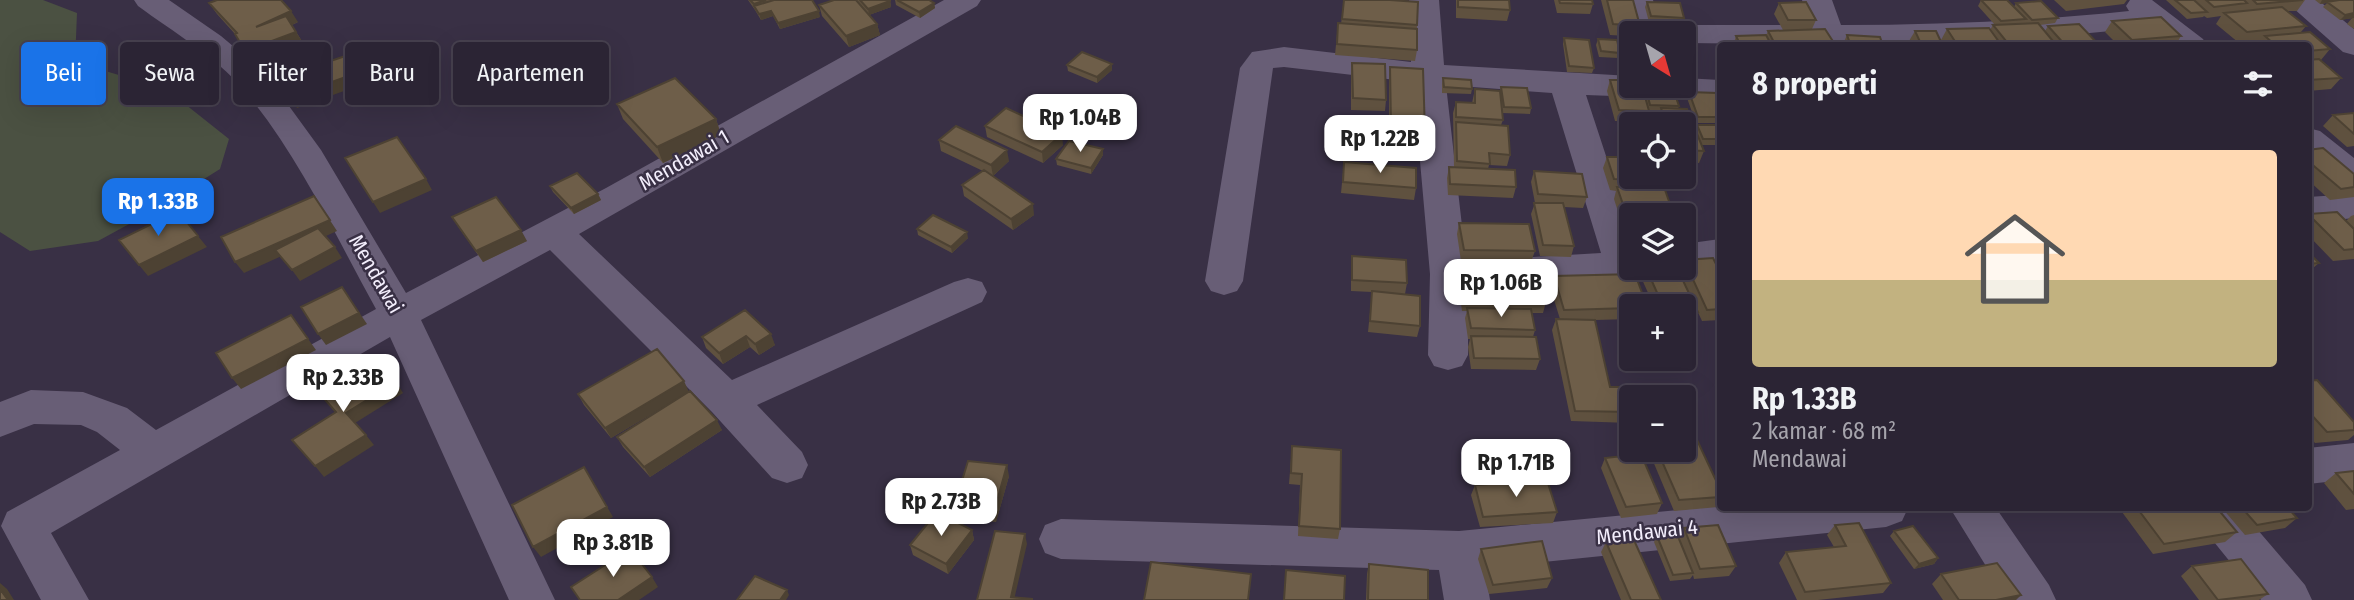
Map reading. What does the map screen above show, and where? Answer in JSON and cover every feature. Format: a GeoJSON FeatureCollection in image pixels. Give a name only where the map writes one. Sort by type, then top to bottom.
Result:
{"type":"FeatureCollection","features":[{"type":"Feature","properties":{"kind":"street","name":"Mendawai"},"geometry":{"type":"LineString","coordinates":[[149,0],[211,43],[253,80],[309,158],[399,314],[532,600]]}},
{"type":"Feature","properties":{"kind":"street","name":"Mendawai 1"},"geometry":{"type":"LineString","coordinates":[[12,532],[966,0]]}},
{"type":"Feature","properties":{"kind":"street"},"geometry":{"type":"LineString","coordinates":[[1424,0],[1428,74],[1449,274],[1448,355]]}},
{"type":"Feature","properties":{"kind":"street"},"geometry":{"type":"LineString","coordinates":[[1638,0],[1644,21]]}},
{"type":"Feature","properties":{"kind":"street"},"geometry":{"type":"LineString","coordinates":[[1817,0],[1831,41]]}},
{"type":"Feature","properties":{"kind":"street"},"geometry":{"type":"LineString","coordinates":[[2299,0],[2354,45]]}},
{"type":"Feature","properties":{"kind":"street"},"geometry":{"type":"LineString","coordinates":[[1696,35],[1831,41],[2040,29],[2144,9],[2187,42]]}},
{"type":"Feature","properties":{"kind":"street"},"geometry":{"type":"LineString","coordinates":[[1224,281],[1256,68],[1259,62],[1269,57],[1428,74],[1619,86]]}},
{"type":"Feature","properties":{"kind":"street"},"geometry":{"type":"LineString","coordinates":[[1566,84],[1619,240]]}},
{"type":"Feature","properties":{"kind":"street"},"geometry":{"type":"LineString","coordinates":[[1696,89],[1717,90]]}},
{"type":"Feature","properties":{"kind":"street"},"geometry":{"type":"LineString","coordinates":[[2312,142],[2354,176]]}},
{"type":"Feature","properties":{"kind":"street"},"geometry":{"type":"LineString","coordinates":[[2312,210],[2354,206]]}},
{"type":"Feature","properties":{"kind":"street"},"geometry":{"type":"LineString","coordinates":[[554,232],[727,400],[787,465]]}},
{"type":"Feature","properties":{"kind":"street"},"geometry":{"type":"LineString","coordinates":[[1696,255],[1717,252]]}},
{"type":"Feature","properties":{"kind":"street"},"geometry":{"type":"LineString","coordinates":[[1449,274],[1510,274],[1619,265]]}},
{"type":"Feature","properties":{"kind":"street"},"geometry":{"type":"LineString","coordinates":[[727,400],[968,292]]}},
{"type":"Feature","properties":{"kind":"street"},"geometry":{"type":"LineString","coordinates":[[0,420],[31,407],[83,409],[112,420],[153,452]]}},
{"type":"Feature","properties":{"kind":"street"},"geometry":{"type":"LineString","coordinates":[[2312,466],[2354,461]]}},
{"type":"Feature","properties":{"kind":"street","name":"Mendawai 4"},"geometry":{"type":"LineString","coordinates":[[1061,539],[1459,551],[1856,511]]}},
{"type":"Feature","properties":{"kind":"street"},"geometry":{"type":"LineString","coordinates":[[1974,511],[2033,600]]}},
{"type":"Feature","properties":{"kind":"street"},"geometry":{"type":"LineString","coordinates":[[2215,511],[2288,600]]}},
{"type":"Feature","properties":{"kind":"street"},"geometry":{"type":"LineString","coordinates":[[12,532],[66,600]]}},
{"type":"Feature","properties":{"kind":"street"},"geometry":{"type":"LineString","coordinates":[[1459,551],[1467,600]]}},
{"type":"Feature","properties":{"kind":"green space"},"geometry":{"type":"Polygon","coordinates":[[[0,0],[43,0],[77,13],[76,42],[21,42],[21,105],[106,105],[106,71],[120,75],[120,105],[186,105],[229,139],[220,169],[153,211],[98,241],[30,251],[0,232],[0,0]]]}},
{"type":"Feature","properties":{"kind":"building"},"geometry":{"type":"Polygon","coordinates":[[[217,0],[281,0],[291,11],[256,27],[286,16],[296,32],[269,42],[240,42],[235,34],[237,33],[209,3],[217,0]]]}},
{"type":"Feature","properties":{"kind":"building"},"geometry":{"type":"Polygon","coordinates":[[[750,0],[766,0],[754,4],[750,0]]]}},
{"type":"Feature","properties":{"kind":"building"},"geometry":{"type":"Polygon","coordinates":[[[774,0],[812,0],[819,11],[778,23],[771,11],[759,14],[754,6],[774,0]]]}},
{"type":"Feature","properties":{"kind":"building"},"geometry":{"type":"Polygon","coordinates":[[[834,0],[856,0],[877,24],[846,36],[819,5],[834,0]]]}},
{"type":"Feature","properties":{"kind":"building"},"geometry":{"type":"Polygon","coordinates":[[[860,0],[890,0],[890,1],[868,9],[860,0]]]}},
{"type":"Feature","properties":{"kind":"building"},"geometry":{"type":"Polygon","coordinates":[[[897,0],[929,0],[934,3],[919,12],[897,0]]]}},
{"type":"Feature","properties":{"kind":"building"},"geometry":{"type":"Polygon","coordinates":[[[1344,0],[1418,2],[1417,25],[1342,19],[1344,0]]]}},
{"type":"Feature","properties":{"kind":"building"},"geometry":{"type":"Polygon","coordinates":[[[1458,0],[1509,0],[1510,10],[1458,7],[1458,0]]]}},
{"type":"Feature","properties":{"kind":"building"},"geometry":{"type":"Polygon","coordinates":[[[1559,0],[1592,0],[1593,4],[1560,3],[1559,0]]]}},
{"type":"Feature","properties":{"kind":"building"},"geometry":{"type":"Polygon","coordinates":[[[1607,0],[1633,0],[1639,21],[1619,21],[1619,24],[1613,24],[1607,0]]]}},
{"type":"Feature","properties":{"kind":"building"},"geometry":{"type":"Polygon","coordinates":[[[1981,0],[2007,0],[2026,19],[2001,21],[1981,0]]]}},
{"type":"Feature","properties":{"kind":"building"},"geometry":{"type":"Polygon","coordinates":[[[2175,0],[2194,0],[2207,12],[2191,13],[2175,0]]]}},
{"type":"Feature","properties":{"kind":"building"},"geometry":{"type":"Polygon","coordinates":[[[2206,0],[2244,0],[2247,3],[2214,7],[2206,0]]]}},
{"type":"Feature","properties":{"kind":"building"},"geometry":{"type":"Polygon","coordinates":[[[2253,0],[2303,0],[2257,4],[2253,0]]]}},
{"type":"Feature","properties":{"kind":"building"},"geometry":{"type":"Polygon","coordinates":[[[2354,0],[2354,13],[2345,15],[2327,2],[2354,0]]]}},
{"type":"Feature","properties":{"kind":"building"},"geometry":{"type":"Polygon","coordinates":[[[2041,1],[2058,18],[2032,20],[2016,3],[2041,1]]]}},
{"type":"Feature","properties":{"kind":"building"},"geometry":{"type":"Polygon","coordinates":[[[1647,2],[1680,3],[1684,18],[1651,16],[1647,2]]]}},
{"type":"Feature","properties":{"kind":"building"},"geometry":{"type":"Polygon","coordinates":[[[1806,2],[1816,20],[1788,20],[1779,3],[1806,2]]]}},
{"type":"Feature","properties":{"kind":"building"},"geometry":{"type":"Polygon","coordinates":[[[2282,7],[2306,26],[2247,32],[2224,13],[2282,7]]]}},
{"type":"Feature","properties":{"kind":"building"},"geometry":{"type":"Polygon","coordinates":[[[2161,17],[2181,36],[2132,40],[2112,21],[2161,17]]]}},
{"type":"Feature","properties":{"kind":"building"},"geometry":{"type":"Polygon","coordinates":[[[1338,23],[1417,29],[1417,50],[1337,44],[1338,23]]]}},
{"type":"Feature","properties":{"kind":"building"},"geometry":{"type":"Polygon","coordinates":[[[2038,23],[2054,42],[2007,42],[1993,25],[2038,23]]]}},
{"type":"Feature","properties":{"kind":"building"},"geometry":{"type":"Polygon","coordinates":[[[2079,24],[2096,42],[2062,42],[2048,26],[2079,24]]]}},
{"type":"Feature","properties":{"kind":"building"},"geometry":{"type":"Polygon","coordinates":[[[1989,28],[1999,42],[1955,42],[1947,29],[1989,28]]]}},
{"type":"Feature","properties":{"kind":"building"},"geometry":{"type":"Polygon","coordinates":[[[1825,29],[1833,42],[1774,42],[1768,31],[1825,29]]]}},
{"type":"Feature","properties":{"kind":"building"},"geometry":{"type":"Polygon","coordinates":[[[1915,31],[1936,31],[1941,42],[1920,42],[1915,31]]]}},
{"type":"Feature","properties":{"kind":"building"},"geometry":{"type":"Polygon","coordinates":[[[2310,32],[2330,49],[2312,51],[2312,42],[2272,42],[2265,36],[2310,32]]]}},
{"type":"Feature","properties":{"kind":"building"},"geometry":{"type":"Polygon","coordinates":[[[1766,35],[1770,42],[1739,42],[1736,36],[1766,35]]]}},
{"type":"Feature","properties":{"kind":"building"},"geometry":{"type":"Polygon","coordinates":[[[1847,35],[1880,37],[1882,42],[1850,42],[1847,35]]]}},
{"type":"Feature","properties":{"kind":"building"},"geometry":{"type":"Polygon","coordinates":[[[1564,38],[1589,40],[1594,68],[1569,66],[1564,38]]]}},
{"type":"Feature","properties":{"kind":"building"},"geometry":{"type":"Polygon","coordinates":[[[1598,39],[1617,40],[1619,53],[1601,51],[1598,39]]]}},
{"type":"Feature","properties":{"kind":"building"},"geometry":{"type":"Polygon","coordinates":[[[1082,52],[1112,64],[1097,77],[1067,65],[1082,52]]]}},
{"type":"Feature","properties":{"kind":"building"},"geometry":{"type":"Polygon","coordinates":[[[345,56],[345,77],[331,82],[331,61],[345,56]]]}},
{"type":"Feature","properties":{"kind":"building"},"geometry":{"type":"Polygon","coordinates":[[[2319,59],[2341,78],[2312,80],[2312,60],[2319,59]]]}},
{"type":"Feature","properties":{"kind":"building"},"geometry":{"type":"Polygon","coordinates":[[[1352,63],[1385,64],[1386,100],[1353,98],[1352,63]]]}},
{"type":"Feature","properties":{"kind":"building"},"geometry":{"type":"Polygon","coordinates":[[[1390,67],[1423,69],[1425,133],[1402,132],[1402,126],[1391,125],[1390,67]]]}},
{"type":"Feature","properties":{"kind":"building"},"geometry":{"type":"Polygon","coordinates":[[[675,78],[716,119],[657,147],[617,104],[675,78]]]}},
{"type":"Feature","properties":{"kind":"building"},"geometry":{"type":"Polygon","coordinates":[[[1443,78],[1471,80],[1472,89],[1444,87],[1443,78]]]}},
{"type":"Feature","properties":{"kind":"building"},"geometry":{"type":"Polygon","coordinates":[[[1610,80],[1619,80],[1619,98],[1645,98],[1649,111],[1619,110],[1610,80]]]}},
{"type":"Feature","properties":{"kind":"building"},"geometry":{"type":"Polygon","coordinates":[[[1501,87],[1527,88],[1531,108],[1504,107],[1501,87]]]}},
{"type":"Feature","properties":{"kind":"building"},"geometry":{"type":"Polygon","coordinates":[[[1475,89],[1500,91],[1503,120],[1456,117],[1456,102],[1475,103],[1475,89]]]}},
{"type":"Feature","properties":{"kind":"building"},"geometry":{"type":"Polygon","coordinates":[[[1696,92],[1717,93],[1717,117],[1698,117],[1691,98],[1696,98],[1696,92]]]}},
{"type":"Feature","properties":{"kind":"building"},"geometry":{"type":"Polygon","coordinates":[[[1648,98],[1676,98],[1679,106],[1650,105],[1648,98]]]}},
{"type":"Feature","properties":{"kind":"building"},"geometry":{"type":"Polygon","coordinates":[[[1006,108],[1062,134],[1042,152],[985,126],[1006,108]]]}},
{"type":"Feature","properties":{"kind":"building"},"geometry":{"type":"Polygon","coordinates":[[[1661,108],[1687,109],[1688,112],[1662,112],[1661,108]]]}},
{"type":"Feature","properties":{"kind":"building"},"geometry":{"type":"Polygon","coordinates":[[[2354,113],[2354,134],[2333,115],[2354,113]]]}},
{"type":"Feature","properties":{"kind":"building"},"geometry":{"type":"Polygon","coordinates":[[[1456,122],[1508,126],[1510,155],[1489,153],[1490,164],[1457,161],[1456,122]]]}},
{"type":"Feature","properties":{"kind":"building"},"geometry":{"type":"Polygon","coordinates":[[[1697,125],[1717,125],[1717,139],[1703,139],[1697,125]]]}},
{"type":"Feature","properties":{"kind":"building"},"geometry":{"type":"Polygon","coordinates":[[[956,126],[1007,150],[991,165],[939,140],[956,126]]]}},
{"type":"Feature","properties":{"kind":"building"},"geometry":{"type":"Polygon","coordinates":[[[1696,131],[1704,151],[1696,151],[1696,131]]]}},
{"type":"Feature","properties":{"kind":"building"},"geometry":{"type":"Polygon","coordinates":[[[397,137],[426,179],[373,202],[345,158],[397,137]]]}},
{"type":"Feature","properties":{"kind":"building"},"geometry":{"type":"Polygon","coordinates":[[[1069,141],[1103,149],[1091,168],[1056,159],[1069,141]]]}},
{"type":"Feature","properties":{"kind":"building"},"geometry":{"type":"Polygon","coordinates":[[[2323,148],[2354,174],[2354,187],[2341,189],[2312,164],[2312,149],[2323,148]]]}},
{"type":"Feature","properties":{"kind":"building"},"geometry":{"type":"Polygon","coordinates":[[[1607,157],[1619,157],[1619,179],[1614,179],[1607,157]]]}},
{"type":"Feature","properties":{"kind":"building"},"geometry":{"type":"Polygon","coordinates":[[[1344,162],[1416,168],[1416,188],[1343,182],[1344,162]]]}},
{"type":"Feature","properties":{"kind":"building"},"geometry":{"type":"Polygon","coordinates":[[[1449,167],[1515,170],[1516,187],[1450,184],[1449,167]]]}},
{"type":"Feature","properties":{"kind":"building"},"geometry":{"type":"Polygon","coordinates":[[[984,170],[1033,204],[1011,219],[962,185],[984,170]]]}},
{"type":"Feature","properties":{"kind":"building"},"geometry":{"type":"Polygon","coordinates":[[[1534,171],[1582,174],[1587,197],[1538,194],[1534,171]]]}},
{"type":"Feature","properties":{"kind":"building"},"geometry":{"type":"Polygon","coordinates":[[[577,173],[598,194],[571,208],[550,186],[577,173]]]}},
{"type":"Feature","properties":{"kind":"building"},"geometry":{"type":"Polygon","coordinates":[[[1617,187],[1665,189],[1670,203],[1623,203],[1617,187]]]}},
{"type":"Feature","properties":{"kind":"building"},"geometry":{"type":"Polygon","coordinates":[[[314,196],[330,220],[235,262],[221,237],[314,196]]]}},
{"type":"Feature","properties":{"kind":"building"},"geometry":{"type":"Polygon","coordinates":[[[496,197],[521,230],[476,251],[452,217],[496,197]]]}},
{"type":"Feature","properties":{"kind":"building"},"geometry":{"type":"Polygon","coordinates":[[[1534,203],[1563,203],[1574,246],[1543,245],[1534,203]]]}},
{"type":"Feature","properties":{"kind":"building"},"geometry":{"type":"Polygon","coordinates":[[[178,211],[198,236],[139,265],[119,240],[178,211]]]}},
{"type":"Feature","properties":{"kind":"building"},"geometry":{"type":"Polygon","coordinates":[[[2337,212],[2354,229],[2354,249],[2344,250],[2312,218],[2312,214],[2337,212]]]}},
{"type":"Feature","properties":{"kind":"building"},"geometry":{"type":"Polygon","coordinates":[[[933,215],[967,232],[951,247],[917,229],[933,215]]]}},
{"type":"Feature","properties":{"kind":"building"},"geometry":{"type":"Polygon","coordinates":[[[1459,223],[1529,224],[1535,251],[1464,250],[1459,223]]]}},
{"type":"Feature","properties":{"kind":"building"},"geometry":{"type":"Polygon","coordinates":[[[318,228],[335,247],[292,270],[275,250],[318,228]]]}},
{"type":"Feature","properties":{"kind":"building"},"geometry":{"type":"Polygon","coordinates":[[[1352,256],[1406,260],[1407,283],[1352,280],[1352,256]]]}},
{"type":"Feature","properties":{"kind":"building"},"geometry":{"type":"Polygon","coordinates":[[[1713,258],[1717,266],[1717,309],[1707,310],[1693,280],[1696,280],[1696,259],[1713,258]]]}},
{"type":"Feature","properties":{"kind":"building"},"geometry":{"type":"Polygon","coordinates":[[[1461,271],[1540,274],[1546,302],[1465,300],[1461,271]]]}},
{"type":"Feature","properties":{"kind":"building"},"geometry":{"type":"Polygon","coordinates":[[[1619,274],[1619,280],[1637,280],[1642,294],[1619,294],[1619,308],[1564,310],[1554,276],[1619,274]]]}},
{"type":"Feature","properties":{"kind":"building"},"geometry":{"type":"Polygon","coordinates":[[[1651,280],[1683,280],[1689,294],[1658,294],[1651,280]]]}},
{"type":"Feature","properties":{"kind":"building"},"geometry":{"type":"Polygon","coordinates":[[[342,287],[359,313],[318,334],[301,307],[342,287]]]}},
{"type":"Feature","properties":{"kind":"building"},"geometry":{"type":"Polygon","coordinates":[[[1372,291],[1420,296],[1420,326],[1370,321],[1372,291]]]}},
{"type":"Feature","properties":{"kind":"building"},"geometry":{"type":"Polygon","coordinates":[[[1467,308],[1531,309],[1535,330],[1471,328],[1467,308]]]}},
{"type":"Feature","properties":{"kind":"building"},"geometry":{"type":"Polygon","coordinates":[[[745,310],[771,334],[755,344],[746,336],[719,353],[702,337],[745,310]]]}},
{"type":"Feature","properties":{"kind":"building"},"geometry":{"type":"Polygon","coordinates":[[[291,315],[308,339],[232,378],[216,353],[291,315]]]}},
{"type":"Feature","properties":{"kind":"building"},"geometry":{"type":"Polygon","coordinates":[[[1556,319],[1595,320],[1610,387],[1619,387],[1619,412],[1575,411],[1556,319]]]}},
{"type":"Feature","properties":{"kind":"building"},"geometry":{"type":"Polygon","coordinates":[[[1471,336],[1536,337],[1540,359],[1474,358],[1471,336]]]}},
{"type":"Feature","properties":{"kind":"building"},"geometry":{"type":"Polygon","coordinates":[[[657,349],[684,381],[605,428],[578,394],[657,349]]]}},
{"type":"Feature","properties":{"kind":"building"},"geometry":{"type":"Polygon","coordinates":[[[375,361],[396,382],[346,413],[366,435],[315,466],[292,440],[336,412],[320,394],[375,361]]]}},
{"type":"Feature","properties":{"kind":"building"},"geometry":{"type":"Polygon","coordinates":[[[2317,380],[2354,422],[2354,430],[2327,432],[2312,415],[2312,381],[2317,380]]]}},
{"type":"Feature","properties":{"kind":"building"},"geometry":{"type":"Polygon","coordinates":[[[690,391],[717,420],[644,467],[617,437],[690,391]]]}},
{"type":"Feature","properties":{"kind":"building"},"geometry":{"type":"Polygon","coordinates":[[[1697,440],[1717,483],[1717,497],[1679,500],[1662,462],[1696,462],[1697,440]]]}},
{"type":"Feature","properties":{"kind":"building"},"geometry":{"type":"Polygon","coordinates":[[[1292,446],[1341,450],[1340,529],[1299,526],[1302,474],[1291,473],[1292,446]]]}},
{"type":"Feature","properties":{"kind":"building"},"geometry":{"type":"Polygon","coordinates":[[[1619,456],[1619,462],[1644,462],[1662,503],[1626,507],[1605,458],[1619,456]]]}},
{"type":"Feature","properties":{"kind":"building"},"geometry":{"type":"Polygon","coordinates":[[[968,461],[1007,465],[994,512],[954,507],[968,461]]]}},
{"type":"Feature","properties":{"kind":"building"},"geometry":{"type":"Polygon","coordinates":[[[584,467],[607,507],[533,547],[512,505],[584,467]]]}},
{"type":"Feature","properties":{"kind":"building"},"geometry":{"type":"Polygon","coordinates":[[[2354,471],[2354,494],[2336,473],[2354,471]]]}},
{"type":"Feature","properties":{"kind":"building"},"geometry":{"type":"Polygon","coordinates":[[[1547,480],[1557,512],[1483,517],[1475,485],[1547,480]]]}},
{"type":"Feature","properties":{"kind":"building"},"geometry":{"type":"Polygon","coordinates":[[[2139,511],[2220,511],[2237,532],[2164,544],[2139,511]]]}},
{"type":"Feature","properties":{"kind":"building"},"geometry":{"type":"Polygon","coordinates":[[[2245,511],[2291,511],[2297,518],[2257,525],[2245,511]]]}},
{"type":"Feature","properties":{"kind":"building"},"geometry":{"type":"Polygon","coordinates":[[[937,512],[972,530],[946,564],[910,545],[937,512]]]}},
{"type":"Feature","properties":{"kind":"building"},"geometry":{"type":"Polygon","coordinates":[[[1859,523],[1891,583],[1805,592],[1786,552],[1846,546],[1835,525],[1859,523]]]}},
{"type":"Feature","properties":{"kind":"building"},"geometry":{"type":"Polygon","coordinates":[[[1718,525],[1736,566],[1700,569],[1684,528],[1718,525]]]}},
{"type":"Feature","properties":{"kind":"building"},"geometry":{"type":"Polygon","coordinates":[[[1913,526],[1938,558],[1919,564],[1894,531],[1913,526]]]}},
{"type":"Feature","properties":{"kind":"building"},"geometry":{"type":"Polygon","coordinates":[[[995,531],[1025,534],[1011,597],[1032,600],[977,600],[995,531]]]}},
{"type":"Feature","properties":{"kind":"building"},"geometry":{"type":"Polygon","coordinates":[[[1677,534],[1693,573],[1673,575],[1657,536],[1677,534]]]}},
{"type":"Feature","properties":{"kind":"building"},"geometry":{"type":"Polygon","coordinates":[[[1633,538],[1661,600],[1631,600],[1606,542],[1633,538]]]}},
{"type":"Feature","properties":{"kind":"building"},"geometry":{"type":"Polygon","coordinates":[[[1542,541],[1552,578],[1493,585],[1481,549],[1542,541]]]}},
{"type":"Feature","properties":{"kind":"building"},"geometry":{"type":"Polygon","coordinates":[[[630,549],[652,577],[618,600],[580,600],[571,587],[630,549]]]}},
{"type":"Feature","properties":{"kind":"building"},"geometry":{"type":"Polygon","coordinates":[[[2241,559],[2268,594],[2218,600],[2192,566],[2241,559]]]}},
{"type":"Feature","properties":{"kind":"building"},"geometry":{"type":"Polygon","coordinates":[[[1151,562],[1251,574],[1248,600],[1144,600],[1151,562]]]}},
{"type":"Feature","properties":{"kind":"building"},"geometry":{"type":"Polygon","coordinates":[[[1997,563],[2021,595],[1996,600],[1959,600],[1941,574],[1997,563]]]}},
{"type":"Feature","properties":{"kind":"building"},"geometry":{"type":"Polygon","coordinates":[[[1369,564],[1428,570],[1428,600],[1368,600],[1369,564]]]}},
{"type":"Feature","properties":{"kind":"building"},"geometry":{"type":"Polygon","coordinates":[[[1286,570],[1345,576],[1344,600],[1284,600],[1286,570]]]}},
{"type":"Feature","properties":{"kind":"building"},"geometry":{"type":"Polygon","coordinates":[[[755,576],[787,590],[780,600],[737,600],[755,576]]]}},
{"type":"Feature","properties":{"kind":"building"},"geometry":{"type":"Polygon","coordinates":[[[0,589],[8,600],[0,600],[0,589]]]}}]}
